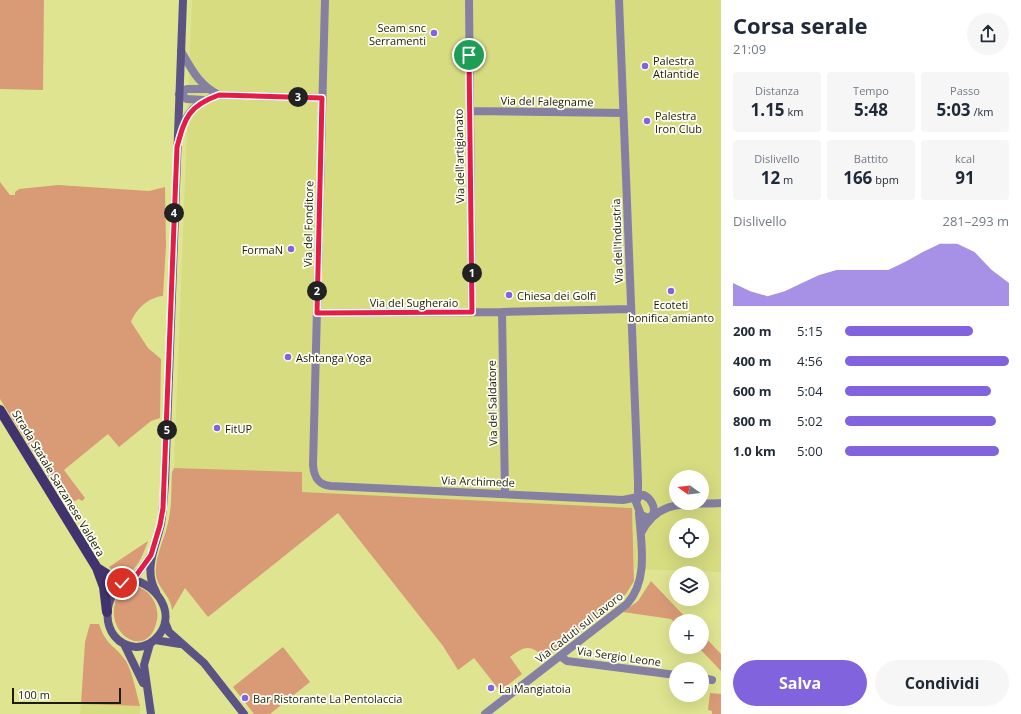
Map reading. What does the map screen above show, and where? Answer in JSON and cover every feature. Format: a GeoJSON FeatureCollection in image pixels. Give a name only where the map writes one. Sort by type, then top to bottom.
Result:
{"type":"FeatureCollection","features":[{"type":"Feature","properties":{"kind":"main road"},"geometry":{"type":"LineString","coordinates":[[183,0],[165,483],[160,525],[151,555],[150,578],[163,605],[165,622],[169,632],[180,644],[204,663],[244,714]]}},
{"type":"Feature","properties":{"kind":"main road","name":"Strada Statale Sarzanese Valdera"},"geometry":{"type":"LineString","coordinates":[[0,410],[97,568],[104,587],[107,612]]}},
{"type":"Feature","properties":{"kind":"main road"},"geometry":{"type":"LineString","coordinates":[[148,694],[132,657],[124,644],[111,630],[107,612],[111,596],[114,591],[130,580],[151,555]]}},
{"type":"Feature","properties":{"kind":"main road","name":"Strada Statale Sarzanese Valdera"},"geometry":{"type":"LineString","coordinates":[[97,568],[108,575],[130,580]]}},
{"type":"Feature","properties":{"kind":"main road"},"geometry":{"type":"LineString","coordinates":[[130,580],[146,583],[156,592]]}},
{"type":"Feature","properties":{"kind":"main road"},"geometry":{"type":"LineString","coordinates":[[151,714],[144,665],[153,642],[160,633],[165,622]]}},
{"type":"Feature","properties":{"kind":"main road"},"geometry":{"type":"LineString","coordinates":[[124,644],[138,647],[153,642],[180,644]]}},
{"type":"Feature","properties":{"kind":"street","name":"Via del Fonditore"},"geometry":{"type":"LineString","coordinates":[[325,0],[313,466],[314,474],[318,481],[326,486],[331,486]]}},
{"type":"Feature","properties":{"kind":"street","name":"Via dell'artigianato"},"geometry":{"type":"LineString","coordinates":[[469,0],[472,312]]}},
{"type":"Feature","properties":{"kind":"street","name":"Via dell'Industria"},"geometry":{"type":"LineString","coordinates":[[619,0],[638,497]]}},
{"type":"Feature","properties":{"kind":"street"},"geometry":{"type":"LineString","coordinates":[[181,51],[196,78],[207,89],[219,95]]}},
{"type":"Feature","properties":{"kind":"street"},"geometry":{"type":"LineString","coordinates":[[207,89],[191,88],[183,90],[179,94],[187,99],[203,100],[219,95],[322,98]]}},
{"type":"Feature","properties":{"kind":"street"},"geometry":{"type":"LineString","coordinates":[[177,147],[182,126],[189,112],[203,100]]}},
{"type":"Feature","properties":{"kind":"street","name":"Via del Falegname"},"geometry":{"type":"LineString","coordinates":[[470,111],[623,113]]}},
{"type":"Feature","properties":{"kind":"street","name":"Via del Sugheraio"},"geometry":{"type":"LineString","coordinates":[[317,313],[502,312],[631,309]]}},
{"type":"Feature","properties":{"kind":"street","name":"Via del Saldatore"},"geometry":{"type":"LineString","coordinates":[[502,312],[505,493]]}},
{"type":"Feature","properties":{"kind":"street","name":"Via dell'Industria"},"geometry":{"type":"LineString","coordinates":[[638,481],[649,499]]}},
{"type":"Feature","properties":{"kind":"street","name":"Via Archimede"},"geometry":{"type":"LineString","coordinates":[[331,486],[505,493],[623,500],[638,497]]}},
{"type":"Feature","properties":{"kind":"street"},"geometry":{"type":"LineString","coordinates":[[638,497],[642,495],[669,506]]}},
{"type":"Feature","properties":{"kind":"street","name":"Via Caduti sul Lavoro"},"geometry":{"type":"LineString","coordinates":[[485,714],[627,604],[634,596],[641,578],[638,497]]}},
{"type":"Feature","properties":{"kind":"street"},"geometry":{"type":"LineString","coordinates":[[640,533],[653,515],[654,507],[649,499]]}},
{"type":"Feature","properties":{"kind":"street","name":"Via Archimede"},"geometry":{"type":"LineString","coordinates":[[623,500],[638,510]]}},
{"type":"Feature","properties":{"kind":"street"},"geometry":{"type":"LineString","coordinates":[[709,504],[721,504]]}},
{"type":"Feature","properties":{"kind":"street"},"geometry":{"type":"LineString","coordinates":[[638,510],[645,518],[669,506]]}},
{"type":"Feature","properties":{"kind":"street","name":"Via Sergio Leone"},"geometry":{"type":"LineString","coordinates":[[560,656],[567,661],[669,674]]}},
{"type":"Feature","properties":{"kind":"shaded area"},"geometry":{"type":"Polygon","coordinates":[[[0,0],[44,0],[43,90],[0,89],[0,0]]]}},
{"type":"Feature","properties":{"kind":"shaded area"},"geometry":{"type":"Polygon","coordinates":[[[192,0],[721,0],[721,572],[709,572],[709,566],[669,566],[669,570],[634,569],[632,508],[301,492],[302,472],[174,468],[192,0]]]}},
{"type":"Feature","properties":{"kind":"shaded area"},"geometry":{"type":"Polygon","coordinates":[[[0,182],[10,195],[15,195],[15,192],[19,189],[58,185],[149,191],[165,187],[166,245],[163,296],[148,301],[144,304],[133,317],[131,322],[148,348],[161,359],[160,418],[151,421],[119,447],[108,434],[64,470],[85,498],[82,501],[79,499],[66,505],[0,399],[0,182]]]}},
{"type":"Feature","properties":{"kind":"shaded area"},"geometry":{"type":"Polygon","coordinates":[[[174,468],[302,472],[302,492],[632,508],[634,581],[626,594],[546,657],[532,649],[524,648],[510,657],[522,674],[500,691],[474,658],[458,670],[443,646],[338,513],[208,617],[185,588],[172,610],[169,601],[157,580],[156,568],[158,554],[170,513],[172,472],[174,468]]]}},
{"type":"Feature","properties":{"kind":"shaded area"},"geometry":{"type":"Polygon","coordinates":[[[148,541],[139,562],[129,572],[124,574],[117,573],[109,567],[148,541]]]}},
{"type":"Feature","properties":{"kind":"shaded area"},"geometry":{"type":"Polygon","coordinates":[[[651,581],[669,600],[669,606],[675,606],[682,614],[669,614],[669,619],[623,612],[638,601],[651,581]]]}},
{"type":"Feature","properties":{"kind":"shaded area"},"geometry":{"type":"Polygon","coordinates":[[[131,586],[143,589],[152,597],[157,608],[157,620],[153,632],[146,639],[138,641],[130,639],[122,634],[114,615],[117,597],[123,590],[131,586]]]}},
{"type":"Feature","properties":{"kind":"shaded area"},"geometry":{"type":"Polygon","coordinates":[[[90,624],[99,624],[105,637],[126,661],[140,706],[81,704],[85,642],[90,624]]]}},
{"type":"Feature","properties":{"kind":"shaded area"},"geometry":{"type":"Polygon","coordinates":[[[709,641],[721,654],[721,671],[705,654],[709,654],[709,641]]]}},
{"type":"Feature","properties":{"kind":"shaded area"},"geometry":{"type":"Polygon","coordinates":[[[283,647],[310,682],[270,714],[254,714],[233,687],[283,647]]]}},
{"type":"Feature","properties":{"kind":"shaded area"},"geometry":{"type":"Polygon","coordinates":[[[710,693],[721,694],[721,714],[712,714],[712,711],[708,710],[710,693]]]}},
{"type":"Feature","properties":{"kind":"shaded area"},"geometry":{"type":"Polygon","coordinates":[[[81,704],[140,706],[140,714],[80,714],[81,704]]]}},
{"type":"Feature","properties":{"kind":"place","name":"Seam snc Serramenti"},"geometry":{"type":"Point","coordinates":[434,33]}},
{"type":"Feature","properties":{"kind":"place","name":"Palestra Atlantide"},"geometry":{"type":"Point","coordinates":[645,66]}},
{"type":"Feature","properties":{"kind":"place","name":"Palestra Iron Club"},"geometry":{"type":"Point","coordinates":[647,121]}},
{"type":"Feature","properties":{"kind":"place","name":"FormaN"},"geometry":{"type":"Point","coordinates":[291,249]}},
{"type":"Feature","properties":{"kind":"place","name":"Ecoteti bonifica amianto"},"geometry":{"type":"Point","coordinates":[671,291]}},
{"type":"Feature","properties":{"kind":"place","name":"Chiesa dei Golfi"},"geometry":{"type":"Point","coordinates":[509,295]}},
{"type":"Feature","properties":{"kind":"place","name":"Ashtanga Yoga"},"geometry":{"type":"Point","coordinates":[288,357]}},
{"type":"Feature","properties":{"kind":"place","name":"FitUP"},"geometry":{"type":"Point","coordinates":[217,428]}},
{"type":"Feature","properties":{"kind":"place","name":"La Mangiatoia"},"geometry":{"type":"Point","coordinates":[491,688]}},
{"type":"Feature","properties":{"kind":"place","name":"Bar Ristorante La Pentolaccia"},"geometry":{"type":"Point","coordinates":[245,698]}},
{"type":"Feature","properties":{"kind":"route"},"geometry":{"type":"LineString","coordinates":[[122,583],[133,580],[151,555],[162,516],[167,446],[177,147],[182,126],[189,112],[203,100],[219,95],[322,98],[317,313],[472,312],[469,55]]}}]}
